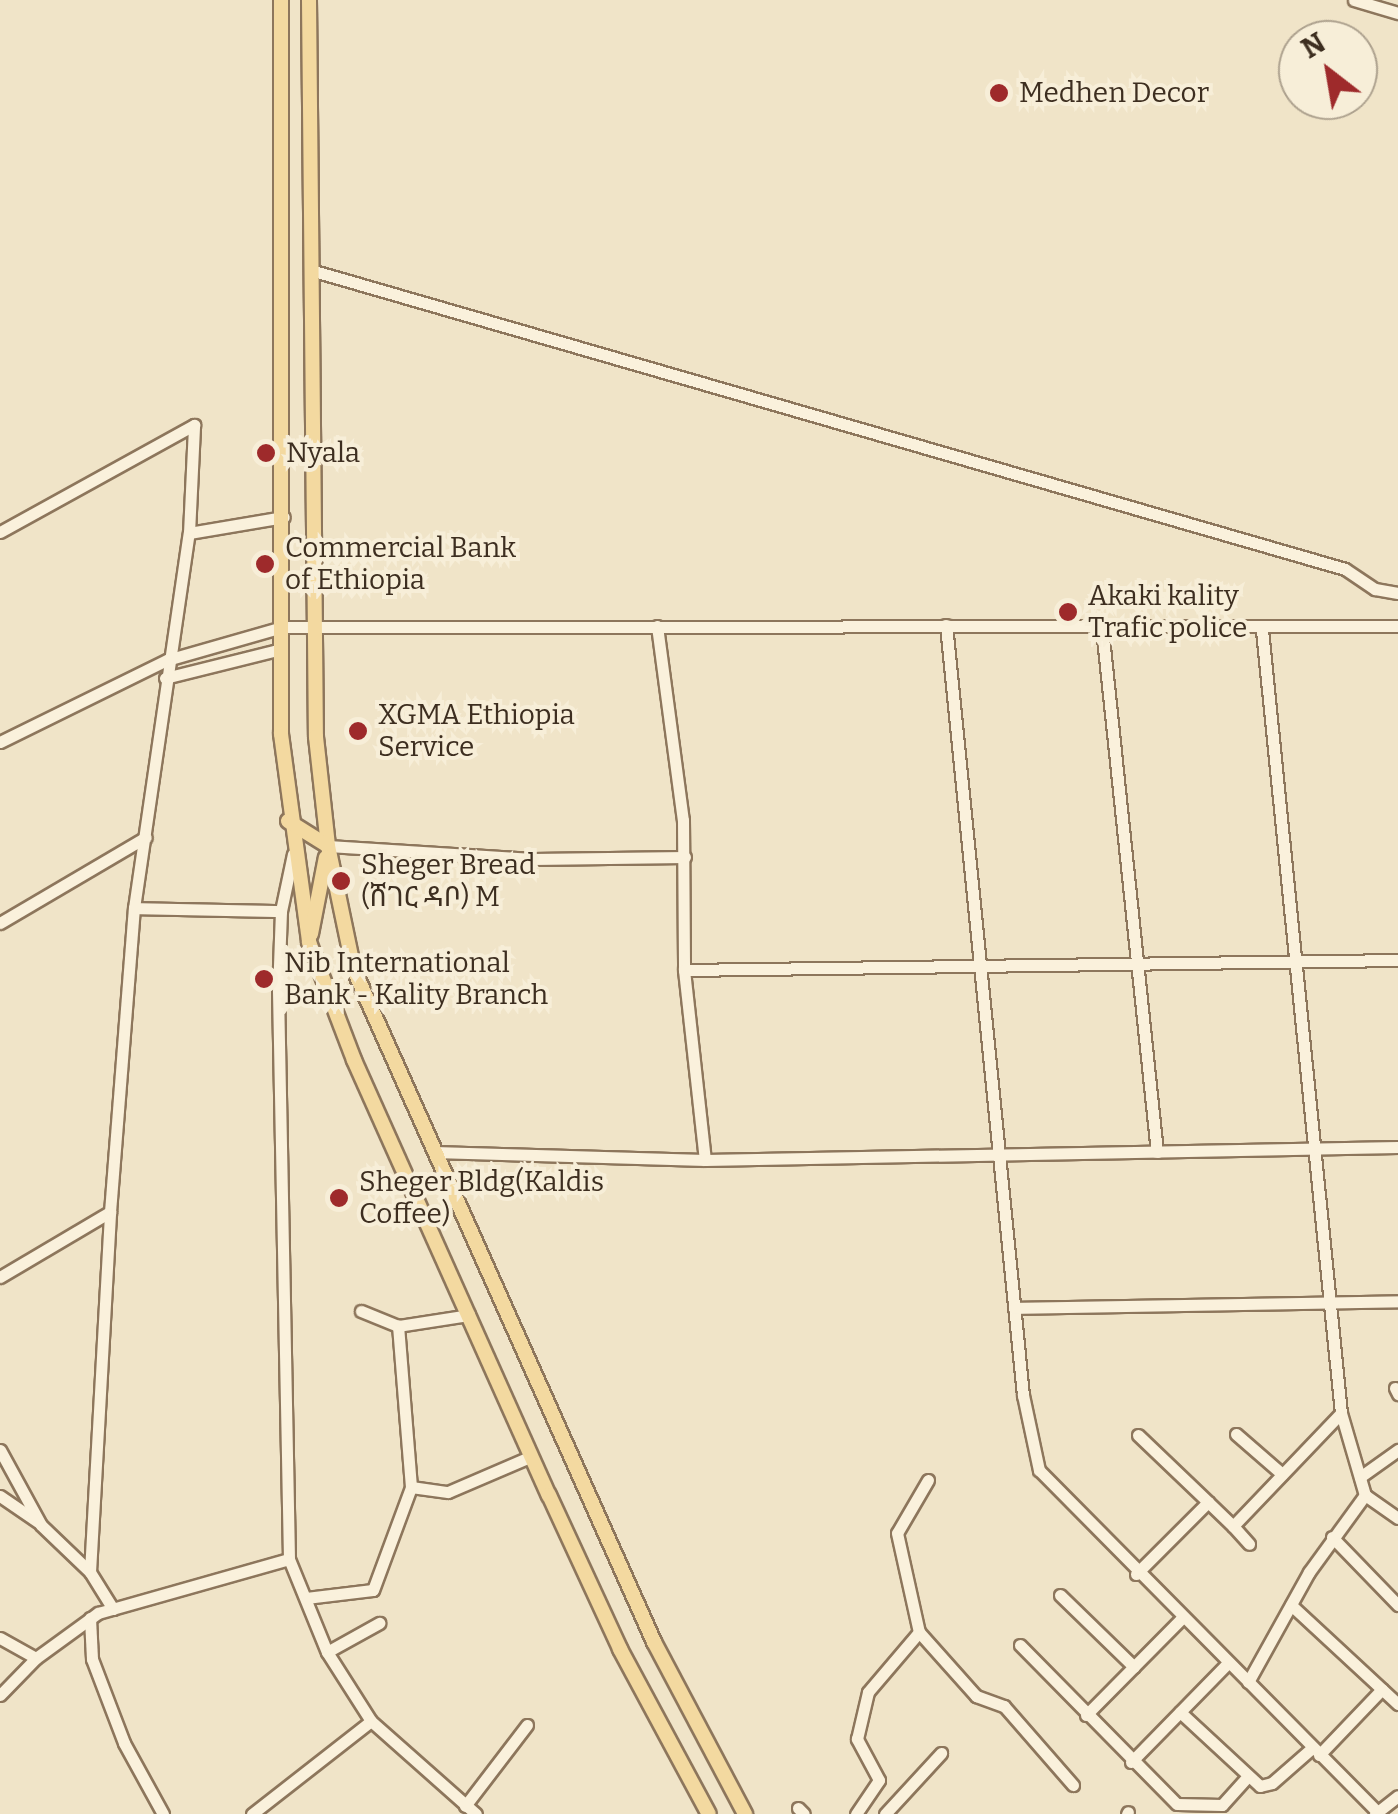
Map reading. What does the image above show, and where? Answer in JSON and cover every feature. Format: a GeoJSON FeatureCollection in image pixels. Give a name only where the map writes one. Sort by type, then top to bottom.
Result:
{"type":"FeatureCollection","features":[{"type":"Feature","properties":{"kind":"main road"},"geometry":{"type":"LineString","coordinates":[[281,0],[284,517],[281,649],[288,821],[309,942],[347,1043],[620,1649],[709,1814]]}},
{"type":"Feature","properties":{"kind":"main road"},"geometry":{"type":"LineString","coordinates":[[308,0],[314,270],[311,628],[328,846],[354,970],[654,1642],[744,1814]]}},
{"type":"Feature","properties":{"kind":"main road"},"geometry":{"type":"LineString","coordinates":[[288,821],[328,846]]}},
{"type":"Feature","properties":{"kind":"main road"},"geometry":{"type":"LineString","coordinates":[[309,942],[328,846]]}},
{"type":"Feature","properties":{"kind":"street"},"geometry":{"type":"LineString","coordinates":[[1354,0],[1398,13]]}},
{"type":"Feature","properties":{"kind":"street"},"geometry":{"type":"LineString","coordinates":[[314,270],[1345,568],[1375,589],[1398,593]]}},
{"type":"Feature","properties":{"kind":"street"},"geometry":{"type":"LineString","coordinates":[[0,532],[194,425],[189,534],[134,908],[110,1212],[90,1572]]}},
{"type":"Feature","properties":{"kind":"street"},"geometry":{"type":"LineString","coordinates":[[189,534],[284,517]]}},
{"type":"Feature","properties":{"kind":"street"},"geometry":{"type":"LineString","coordinates":[[0,742],[168,660],[282,627],[946,625],[1262,630],[1398,626]]}},
{"type":"Feature","properties":{"kind":"street"},"geometry":{"type":"LineString","coordinates":[[946,625],[977,970],[1014,1308],[1039,1470],[1136,1574],[1376,1813],[1398,1796]]}},
{"type":"Feature","properties":{"kind":"street"},"geometry":{"type":"LineString","coordinates":[[657,626],[685,857],[684,970],[706,1160]]}},
{"type":"Feature","properties":{"kind":"street"},"geometry":{"type":"LineString","coordinates":[[1102,628],[1157,1152]]}},
{"type":"Feature","properties":{"kind":"street"},"geometry":{"type":"LineString","coordinates":[[1262,630],[1341,1414],[1365,1495],[1398,1518]]}},
{"type":"Feature","properties":{"kind":"street"},"geometry":{"type":"LineString","coordinates":[[166,678],[281,649]]}},
{"type":"Feature","properties":{"kind":"street"},"geometry":{"type":"LineString","coordinates":[[0,922],[146,837]]}},
{"type":"Feature","properties":{"kind":"street"},"geometry":{"type":"LineString","coordinates":[[328,846],[533,858],[685,857]]}},
{"type":"Feature","properties":{"kind":"street"},"geometry":{"type":"LineString","coordinates":[[293,854],[281,911],[288,1559],[327,1652],[371,1722],[471,1810],[527,1725]]}},
{"type":"Feature","properties":{"kind":"street"},"geometry":{"type":"LineString","coordinates":[[134,908],[281,911]]}},
{"type":"Feature","properties":{"kind":"street"},"geometry":{"type":"LineString","coordinates":[[684,970],[977,970],[1398,960]]}},
{"type":"Feature","properties":{"kind":"street"},"geometry":{"type":"LineString","coordinates":[[434,1152],[706,1160],[999,1151],[1398,1147]]}},
{"type":"Feature","properties":{"kind":"street"},"geometry":{"type":"LineString","coordinates":[[0,1278],[110,1212]]}},
{"type":"Feature","properties":{"kind":"street"},"geometry":{"type":"LineString","coordinates":[[1014,1308],[1398,1301]]}},
{"type":"Feature","properties":{"kind":"street"},"geometry":{"type":"LineString","coordinates":[[361,1310],[398,1326],[470,1315]]}},
{"type":"Feature","properties":{"kind":"street"},"geometry":{"type":"LineString","coordinates":[[306,1598],[373,1590],[411,1488],[398,1326]]}},
{"type":"Feature","properties":{"kind":"street"},"geometry":{"type":"LineString","coordinates":[[1233,1526],[1341,1414]]}},
{"type":"Feature","properties":{"kind":"street"},"geometry":{"type":"LineString","coordinates":[[1236,1434],[1282,1474]]}},
{"type":"Feature","properties":{"kind":"street"},"geometry":{"type":"LineString","coordinates":[[1138,1435],[1250,1544]]}},
{"type":"Feature","properties":{"kind":"street"},"geometry":{"type":"LineString","coordinates":[[0,1450],[41,1524]]}},
{"type":"Feature","properties":{"kind":"street"},"geometry":{"type":"LineString","coordinates":[[1360,1476],[1398,1450]]}},
{"type":"Feature","properties":{"kind":"street"},"geometry":{"type":"LineString","coordinates":[[411,1488],[448,1492],[532,1456]]}},
{"type":"Feature","properties":{"kind":"street"},"geometry":{"type":"LineString","coordinates":[[928,1480],[897,1532],[918,1632],[976,1696],[1004,1706],[1073,1785]]}},
{"type":"Feature","properties":{"kind":"street"},"geometry":{"type":"LineString","coordinates":[[1248,1682],[1332,1537],[1365,1495]]}},
{"type":"Feature","properties":{"kind":"street"},"geometry":{"type":"LineString","coordinates":[[0,1496],[41,1524],[90,1572],[114,1609]]}},
{"type":"Feature","properties":{"kind":"street"},"geometry":{"type":"LineString","coordinates":[[1136,1574],[1208,1502]]}},
{"type":"Feature","properties":{"kind":"street"},"geometry":{"type":"LineString","coordinates":[[1332,1537],[1398,1605]]}},
{"type":"Feature","properties":{"kind":"street"},"geometry":{"type":"LineString","coordinates":[[0,1695],[36,1658],[90,1618],[288,1559]]}},
{"type":"Feature","properties":{"kind":"street"},"geometry":{"type":"LineString","coordinates":[[1060,1595],[1134,1667]]}},
{"type":"Feature","properties":{"kind":"street"},"geometry":{"type":"LineString","coordinates":[[1291,1605],[1398,1704]]}},
{"type":"Feature","properties":{"kind":"street"},"geometry":{"type":"LineString","coordinates":[[90,1618],[92,1660],[111,1710],[163,1814]]}},
{"type":"Feature","properties":{"kind":"street"},"geometry":{"type":"LineString","coordinates":[[1086,1715],[1182,1618]]}},
{"type":"Feature","properties":{"kind":"street"},"geometry":{"type":"LineString","coordinates":[[327,1652],[380,1623]]}},
{"type":"Feature","properties":{"kind":"street"},"geometry":{"type":"LineString","coordinates":[[856,1814],[880,1780],[857,1739],[868,1692],[918,1632]]}},
{"type":"Feature","properties":{"kind":"street"},"geometry":{"type":"LineString","coordinates":[[0,1638],[36,1658]]}},
{"type":"Feature","properties":{"kind":"street"},"geometry":{"type":"LineString","coordinates":[[1020,1645],[1131,1762],[1184,1806],[1222,1805],[1246,1778]]}},
{"type":"Feature","properties":{"kind":"street"},"geometry":{"type":"LineString","coordinates":[[1131,1762],[1228,1663]]}},
{"type":"Feature","properties":{"kind":"street"},"geometry":{"type":"LineString","coordinates":[[1180,1712],[1246,1778],[1266,1786],[1316,1752],[1382,1690]]}},
{"type":"Feature","properties":{"kind":"street"},"geometry":{"type":"LineString","coordinates":[[252,1814],[371,1722]]}},
{"type":"Feature","properties":{"kind":"street"},"geometry":{"type":"LineString","coordinates":[[885,1814],[941,1754]]}},
{"type":"Feature","properties":{"kind":"place","name":"Medhen Decor"},"geometry":{"type":"Point","coordinates":[999,93]}},
{"type":"Feature","properties":{"kind":"place","name":"Nyala"},"geometry":{"type":"Point","coordinates":[266,453]}},
{"type":"Feature","properties":{"kind":"place","name":"Commercial Bank of Ethiopia"},"geometry":{"type":"Point","coordinates":[265,564]}},
{"type":"Feature","properties":{"kind":"place","name":"Akaki kality Trafic police"},"geometry":{"type":"Point","coordinates":[1068,612]}},
{"type":"Feature","properties":{"kind":"place","name":"XGMA Ethiopia Service"},"geometry":{"type":"Point","coordinates":[358,731]}},
{"type":"Feature","properties":{"kind":"place","name":"Sheger Bread (ሸገር ዳቦ) M"},"geometry":{"type":"Point","coordinates":[341,881]}},
{"type":"Feature","properties":{"kind":"place","name":"Nib International Bank - Kality Branch"},"geometry":{"type":"Point","coordinates":[264,979]}},
{"type":"Feature","properties":{"kind":"place","name":"Sheger Bldg(Kaldis Coffee)"},"geometry":{"type":"Point","coordinates":[339,1198]}}]}
